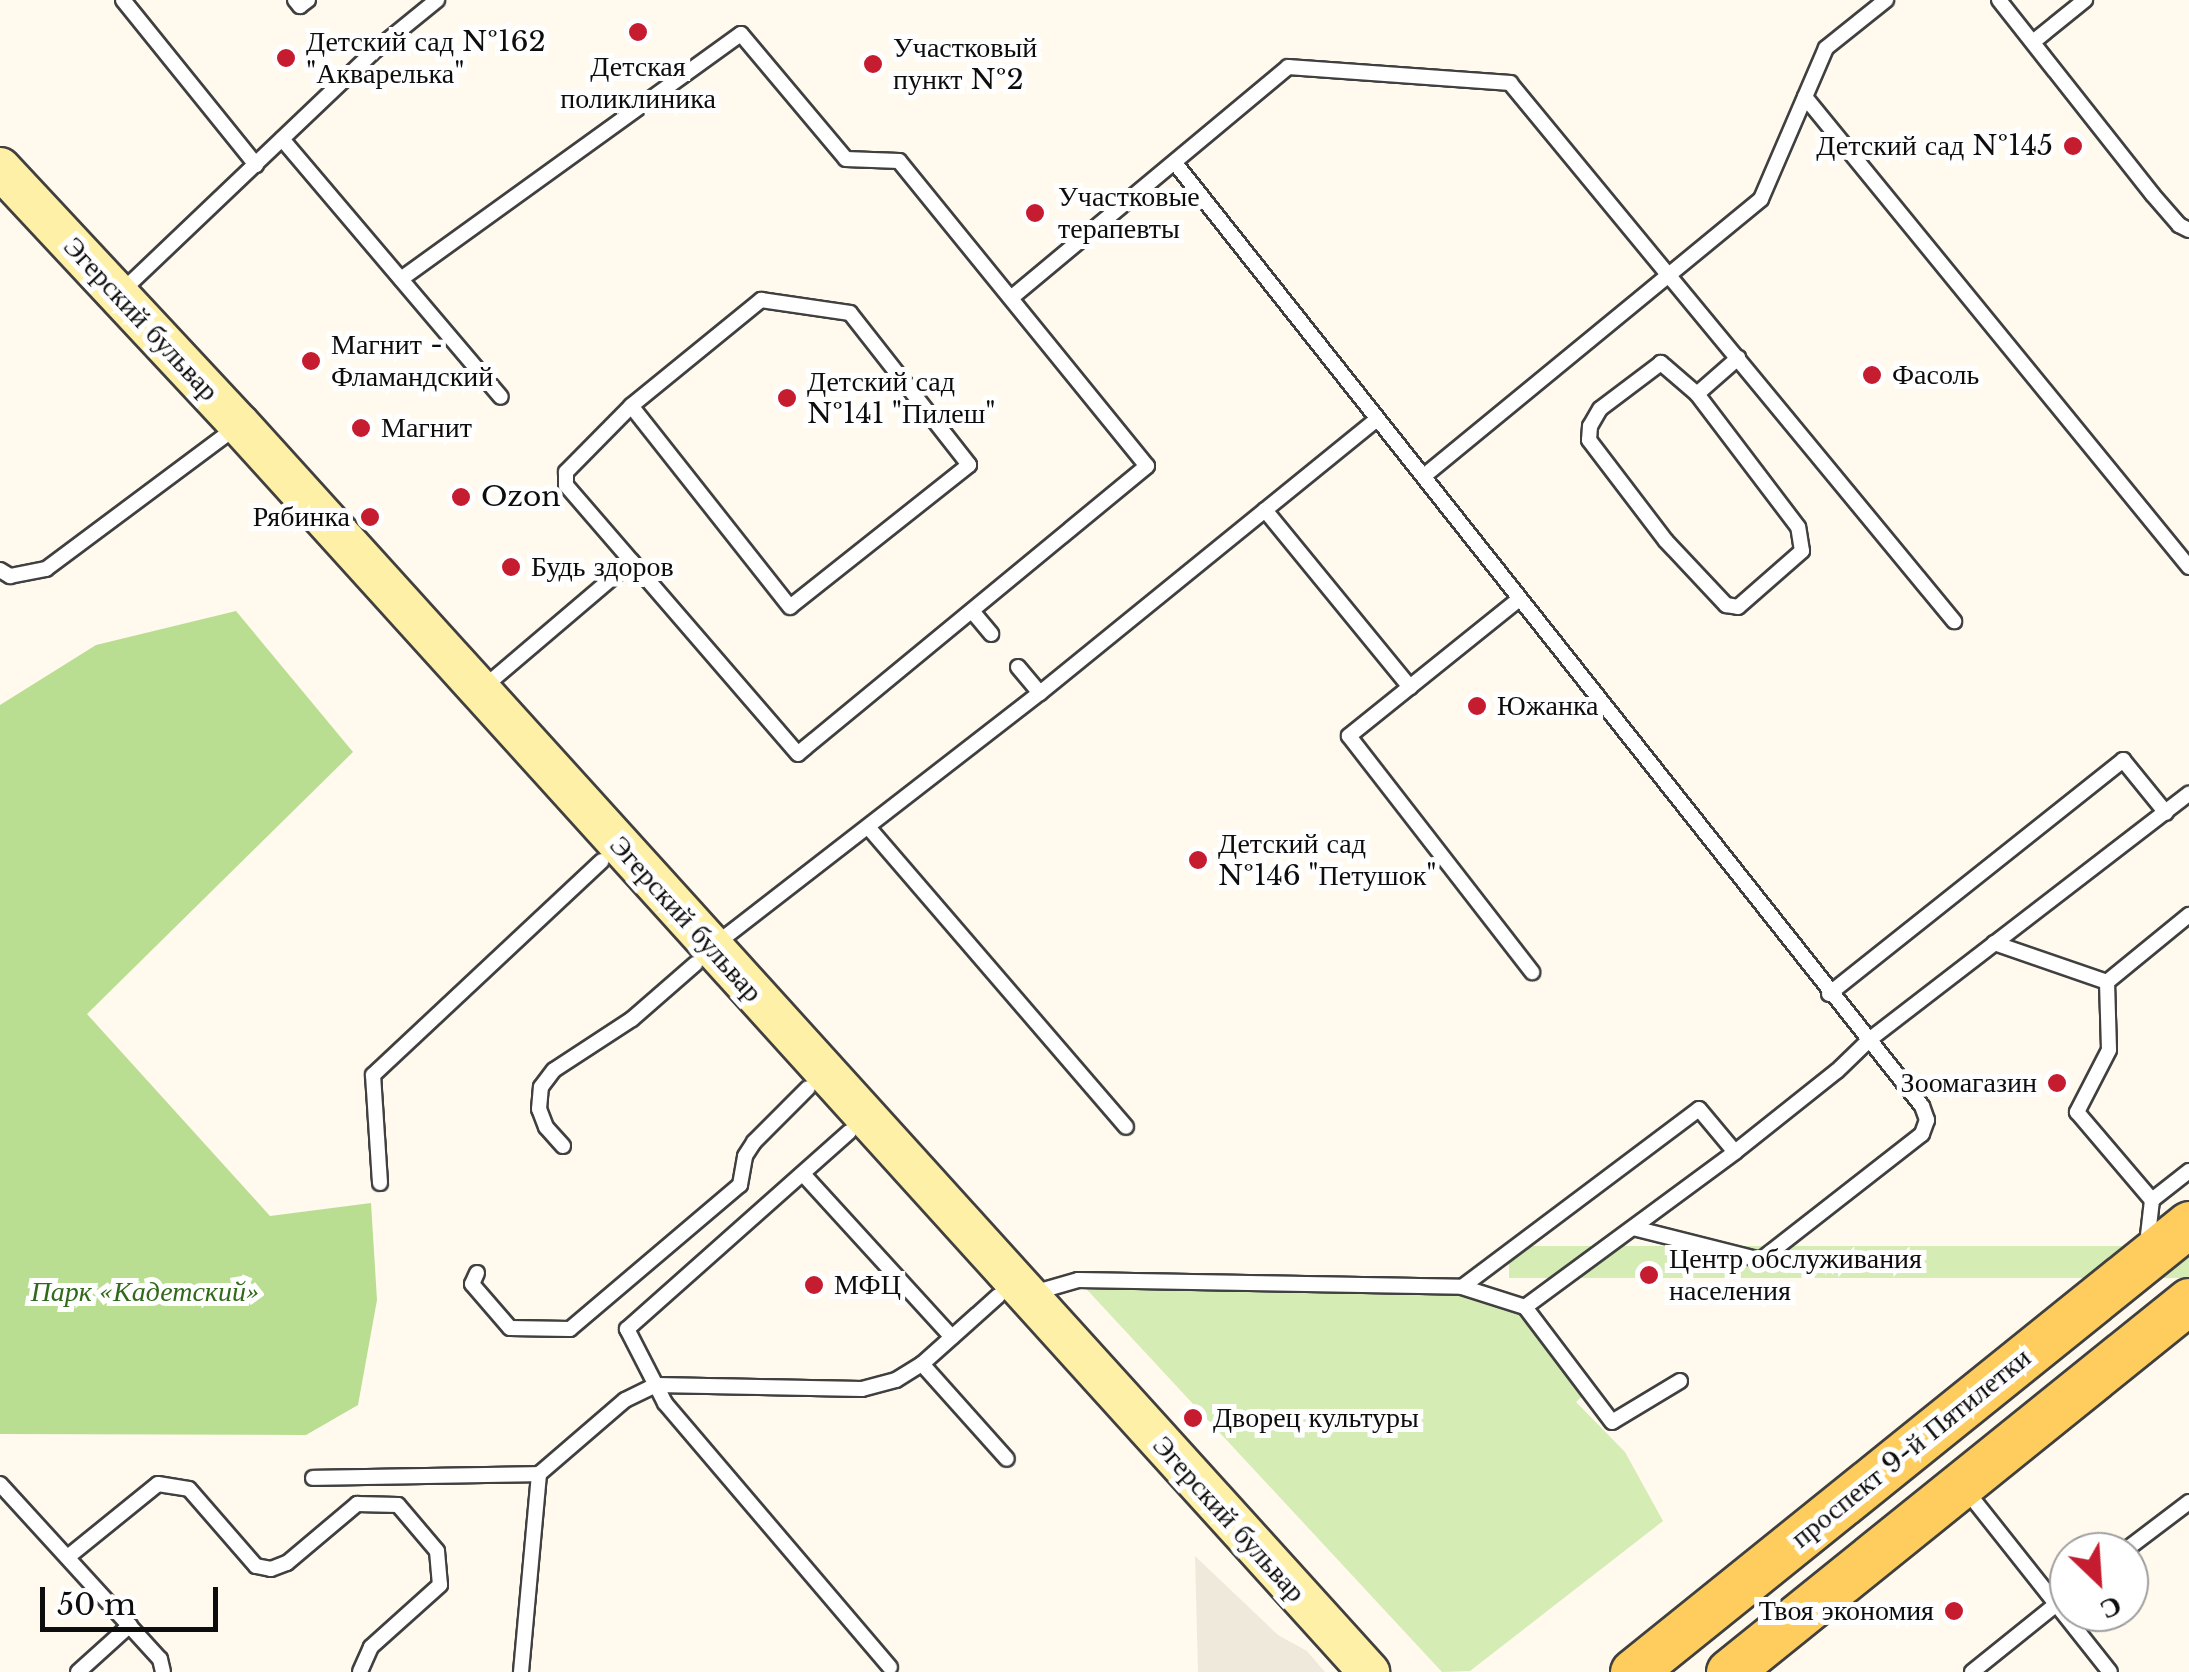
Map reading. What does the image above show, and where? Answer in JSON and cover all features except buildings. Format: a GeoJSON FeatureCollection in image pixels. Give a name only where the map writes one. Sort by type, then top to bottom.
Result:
{"type":"FeatureCollection","features":[{"type":"Feature","properties":{"kind":"main road","name":"Эгерский бульвар"},"geometry":{"type":"LineString","coordinates":[[0,168],[222,437],[472,698],[602,861],[703,956]]}},
{"type":"Feature","properties":{"kind":"main road","name":"Эгерский бульвар"},"geometry":{"type":"LineString","coordinates":[[0,204],[110,302],[1013,1295],[1369,1672]]}},
{"type":"Feature","properties":{"kind":"main road","name":"проспект 9-й Пятилетки"},"geometry":{"type":"LineString","coordinates":[[1632,1672],[2145,1259],[2171,1212]]}},
{"type":"Feature","properties":{"kind":"main road","name":"Эгерский бульвар"},"geometry":{"type":"LineString","coordinates":[[1013,1295],[1339,1672]]}},
{"type":"Feature","properties":{"kind":"main road"},"geometry":{"type":"LineString","coordinates":[[1728,1672],[2189,1302]]}},
{"type":"Feature","properties":{"kind":"lane"},"geometry":{"type":"LineString","coordinates":[[122,0],[256,165]]}},
{"type":"Feature","properties":{"kind":"lane"},"geometry":{"type":"LineString","coordinates":[[295,0],[300,6],[308,0]]}},
{"type":"Feature","properties":{"kind":"lane"},"geometry":{"type":"LineString","coordinates":[[110,302],[436,0]]}},
{"type":"Feature","properties":{"kind":"lane"},"geometry":{"type":"LineString","coordinates":[[1424,476],[1762,200],[1826,48],[1886,0]]}},
{"type":"Feature","properties":{"kind":"lane"},"geometry":{"type":"LineString","coordinates":[[1999,0],[2153,195],[2189,230]]}},
{"type":"Feature","properties":{"kind":"lane"},"geometry":{"type":"LineString","coordinates":[[2033,42],[2085,0]]}},
{"type":"Feature","properties":{"kind":"lane"},"geometry":{"type":"LineString","coordinates":[[400,279],[741,34],[846,158],[899,161],[1147,466],[798,754],[566,486],[566,472],[631,406],[760,300],[850,314],[969,465],[790,607],[631,406]]}},
{"type":"Feature","properties":{"kind":"lane"},"geometry":{"type":"LineString","coordinates":[[1011,298],[1288,67],[1510,82],[1954,620]]}},
{"type":"Feature","properties":{"kind":"lane"},"geometry":{"type":"LineString","coordinates":[[1805,97],[2189,567]]}},
{"type":"Feature","properties":{"kind":"lane"},"geometry":{"type":"LineString","coordinates":[[282,139],[501,397]]}},
{"type":"Feature","properties":{"kind":"lane"},"geometry":{"type":"LineString","coordinates":[[1174,163],[1829,994],[1922,1106],[1927,1120],[1922,1134],[1761,1260],[1634,1228]]}},
{"type":"Feature","properties":{"kind":"lane"},"geometry":{"type":"LineString","coordinates":[[1697,394],[1738,358]]}},
{"type":"Feature","properties":{"kind":"lane"},"geometry":{"type":"LineString","coordinates":[[1661,363],[1697,394],[1798,527],[1802,551],[1738,606],[1726,605],[1666,541],[1589,440],[1600,409],[1661,363]]}},
{"type":"Feature","properties":{"kind":"lane"},"geometry":{"type":"LineString","coordinates":[[563,1146],[546,1127],[539,1108],[542,1088],[554,1070],[632,1018],[703,956],[1040,692],[1377,418]]}},
{"type":"Feature","properties":{"kind":"lane"},"geometry":{"type":"LineString","coordinates":[[0,570],[10,576],[46,569],[222,437]]}},
{"type":"Feature","properties":{"kind":"lane"},"geometry":{"type":"LineString","coordinates":[[1265,510],[1410,688]]}},
{"type":"Feature","properties":{"kind":"lane"},"geometry":{"type":"LineString","coordinates":[[472,698],[632,561]]}},
{"type":"Feature","properties":{"kind":"lane"},"geometry":{"type":"LineString","coordinates":[[1518,600],[1348,736],[1532,972]]}},
{"type":"Feature","properties":{"kind":"lane"},"geometry":{"type":"LineString","coordinates":[[972,610],[991,634]]}},
{"type":"Feature","properties":{"kind":"lane"},"geometry":{"type":"LineString","coordinates":[[1018,667],[1040,692]]}},
{"type":"Feature","properties":{"kind":"lane"},"geometry":{"type":"LineString","coordinates":[[1829,994],[2123,760],[2166,813]]}},
{"type":"Feature","properties":{"kind":"lane"},"geometry":{"type":"LineString","coordinates":[[1525,1307],[1735,1152],[1837,1071],[1869,1040],[2189,794]]}},
{"type":"Feature","properties":{"kind":"lane"},"geometry":{"type":"LineString","coordinates":[[869,828],[1126,1127]]}},
{"type":"Feature","properties":{"kind":"lane"},"geometry":{"type":"LineString","coordinates":[[380,1183],[373,1075],[602,861]]}},
{"type":"Feature","properties":{"kind":"lane"},"geometry":{"type":"LineString","coordinates":[[2107,982],[2189,915]]}},
{"type":"Feature","properties":{"kind":"lane"},"geometry":{"type":"LineString","coordinates":[[1994,943],[2107,982]]}},
{"type":"Feature","properties":{"kind":"lane"},"geometry":{"type":"LineString","coordinates":[[2107,982],[2109,1050],[2077,1112],[2171,1212],[2189,1171]]}},
{"type":"Feature","properties":{"kind":"lane"},"geometry":{"type":"LineString","coordinates":[[477,1273],[472,1284],[510,1328],[570,1329],[740,1184],[745,1156],[754,1142],[817,1081]]}},
{"type":"Feature","properties":{"kind":"lane"},"geometry":{"type":"LineString","coordinates":[[1462,1288],[1699,1109],[1735,1152]]}},
{"type":"Feature","properties":{"kind":"lane"},"geometry":{"type":"LineString","coordinates":[[858,1124],[627,1329],[665,1403],[890,1668]]}},
{"type":"Feature","properties":{"kind":"lane"},"geometry":{"type":"LineString","coordinates":[[803,1174],[952,1336]]}},
{"type":"Feature","properties":{"kind":"lane"},"geometry":{"type":"LineString","coordinates":[[313,1478],[539,1474],[625,1400],[656,1385],[862,1389],[896,1380],[922,1364],[952,1336],[1013,1295],[1078,1280],[1462,1288],[1525,1307],[1612,1422],[1680,1381]]}},
{"type":"Feature","properties":{"kind":"lane"},"geometry":{"type":"LineString","coordinates":[[922,1364],[1007,1459]]}},
{"type":"Feature","properties":{"kind":"lane"},"geometry":{"type":"LineString","coordinates":[[521,1672],[539,1474]]}},
{"type":"Feature","properties":{"kind":"lane"},"geometry":{"type":"LineString","coordinates":[[0,1484],[160,1659],[163,1672]]}},
{"type":"Feature","properties":{"kind":"lane"},"geometry":{"type":"LineString","coordinates":[[68,1556],[158,1484],[189,1489],[256,1566],[271,1569],[288,1562],[358,1504],[398,1505],[437,1551],[440,1585],[371,1647],[360,1672]]}},
{"type":"Feature","properties":{"kind":"lane"},"geometry":{"type":"LineString","coordinates":[[1961,1485],[2049,1596]]}},
{"type":"Feature","properties":{"kind":"lane"},"geometry":{"type":"LineString","coordinates":[[2149,1533],[2189,1502]]}},
{"type":"Feature","properties":{"kind":"lane"},"geometry":{"type":"LineString","coordinates":[[1972,1672],[2049,1609]]}},
{"type":"Feature","properties":{"kind":"lane"},"geometry":{"type":"LineString","coordinates":[[78,1672],[130,1625]]}},
{"type":"Feature","properties":{"kind":"lane"},"geometry":{"type":"LineString","coordinates":[[2078,1632],[2110,1672]]}},
{"type":"Feature","properties":{"kind":"green space","name":"Парк «Кадетский»"},"geometry":{"type":"Polygon","coordinates":[[[236,611],[353,752],[87,1014],[270,1216],[371,1203],[377,1300],[358,1405],[306,1435],[0,1434],[0,705],[96,645],[236,611]]]}},
{"type":"Feature","properties":{"kind":"green space"},"geometry":{"type":"Polygon","coordinates":[[[1509,1246],[2189,1246],[2189,1278],[1509,1278],[1509,1246]]]}},
{"type":"Feature","properties":{"kind":"green space"},"geometry":{"type":"Polygon","coordinates":[[[1078,1280],[1462,1287],[1525,1307],[1588,1391],[1576,1402],[1625,1452],[1663,1521],[1470,1671],[1442,1672],[1078,1280]]]}},
{"type":"Feature","properties":{"kind":"shaded area"},"geometry":{"type":"Polygon","coordinates":[[[1195,1556],[1278,1635],[1307,1651],[1325,1672],[1198,1672],[1195,1556]]]}},
{"type":"Feature","properties":{"kind":"place","name":"Детская поликлиника"},"geometry":{"type":"Point","coordinates":[638,32]}},
{"type":"Feature","properties":{"kind":"place","name":"Детский сад №162 \"Акварелька\""},"geometry":{"type":"Point","coordinates":[286,58]}},
{"type":"Feature","properties":{"kind":"place","name":"Участковый пункт №2"},"geometry":{"type":"Point","coordinates":[873,64]}},
{"type":"Feature","properties":{"kind":"place","name":"Детский сад №145"},"geometry":{"type":"Point","coordinates":[2073,146]}},
{"type":"Feature","properties":{"kind":"place","name":"Участковые терапевты"},"geometry":{"type":"Point","coordinates":[1035,213]}},
{"type":"Feature","properties":{"kind":"place","name":"Магнит - Фламандский"},"geometry":{"type":"Point","coordinates":[311,361]}},
{"type":"Feature","properties":{"kind":"place","name":"Фасоль"},"geometry":{"type":"Point","coordinates":[1872,375]}},
{"type":"Feature","properties":{"kind":"place","name":"Детский сад №141 \"Пилеш\""},"geometry":{"type":"Point","coordinates":[787,398]}},
{"type":"Feature","properties":{"kind":"place","name":"Магнит"},"geometry":{"type":"Point","coordinates":[361,428]}},
{"type":"Feature","properties":{"kind":"place","name":"Ozon"},"geometry":{"type":"Point","coordinates":[461,497]}},
{"type":"Feature","properties":{"kind":"place","name":"Рябинка"},"geometry":{"type":"Point","coordinates":[370,517]}},
{"type":"Feature","properties":{"kind":"place","name":"Будь здоров"},"geometry":{"type":"Point","coordinates":[511,567]}},
{"type":"Feature","properties":{"kind":"place","name":"Южанка"},"geometry":{"type":"Point","coordinates":[1477,706]}},
{"type":"Feature","properties":{"kind":"place","name":"Детский сад №146 \"Петушок\""},"geometry":{"type":"Point","coordinates":[1198,860]}},
{"type":"Feature","properties":{"kind":"place","name":"Зоомагазин"},"geometry":{"type":"Point","coordinates":[2057,1083]}},
{"type":"Feature","properties":{"kind":"place","name":"Центр обслуживания населения"},"geometry":{"type":"Point","coordinates":[1649,1275]}},
{"type":"Feature","properties":{"kind":"place","name":"МФЦ"},"geometry":{"type":"Point","coordinates":[814,1285]}},
{"type":"Feature","properties":{"kind":"place","name":"Дворец культуры"},"geometry":{"type":"Point","coordinates":[1193,1418]}},
{"type":"Feature","properties":{"kind":"place","name":"Твоя экономия"},"geometry":{"type":"Point","coordinates":[1954,1611]}}]}
